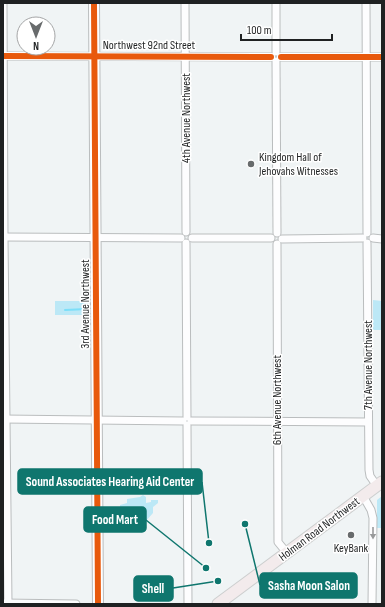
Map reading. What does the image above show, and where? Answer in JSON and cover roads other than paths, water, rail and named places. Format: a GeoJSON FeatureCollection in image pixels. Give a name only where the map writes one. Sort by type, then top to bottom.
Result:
{"type":"FeatureCollection","features":[{"type":"Feature","properties":{"kind":"main road","name":"Holman Road Northwest"},"geometry":{"type":"LineString","coordinates":[[218,604],[379,484]]}},
{"type":"Feature","properties":{"kind":"street"},"geometry":{"type":"LineString","coordinates":[[3,3],[6,603],[76,604]]}},
{"type":"Feature","properties":{"kind":"street","name":"3rd Avenue Northwest"},"geometry":{"type":"LineString","coordinates":[[94,3],[98,604]]}},
{"type":"Feature","properties":{"kind":"street","name":"4th Avenue Northwest"},"geometry":{"type":"LineString","coordinates":[[185,3],[186,232]]}},
{"type":"Feature","properties":{"kind":"street","name":"6th Avenue Northwest"},"geometry":{"type":"LineString","coordinates":[[276,3],[278,542],[287,553]]}},
{"type":"Feature","properties":{"kind":"street","name":"7th Avenue Northwest"},"geometry":{"type":"LineString","coordinates":[[366,3],[369,473],[379,484]]}},
{"type":"Feature","properties":{"kind":"street","name":"Northwest 92nd Street"},"geometry":{"type":"LineString","coordinates":[[3,56],[382,57]]}},
{"type":"Feature","properties":{"kind":"street"},"geometry":{"type":"LineString","coordinates":[[181,238],[182,234],[186,232],[190,234],[187,421],[188,604]]}},
{"type":"Feature","properties":{"kind":"street"},"geometry":{"type":"LineString","coordinates":[[3,237],[181,238],[183,242],[277,239],[382,239]]}},
{"type":"Feature","properties":{"kind":"street"},"geometry":{"type":"LineString","coordinates":[[4,419],[368,422]]}},
{"type":"Feature","properties":{"kind":"street"},"geometry":{"type":"LineString","coordinates":[[363,496],[371,510],[373,518],[372,604]]}},
{"type":"Feature","properties":{"kind":"waterway"},"geometry":{"type":"LineString","coordinates":[[65,310],[87,309]]}},
{"type":"Feature","properties":{"kind":"place","name":"Kingdom Hall of Jehovahs Witnesses"},"geometry":{"type":"Point","coordinates":[251,164]}},
{"type":"Feature","properties":{"kind":"place","name":"Sasha Moon Salon"},"geometry":{"type":"Point","coordinates":[245,524]}},
{"type":"Feature","properties":{"kind":"place","name":"KeyBank"},"geometry":{"type":"Point","coordinates":[351,535]}},
{"type":"Feature","properties":{"kind":"place","name":"Sound Associates Hearing Aid Center"},"geometry":{"type":"Point","coordinates":[209,543]}},
{"type":"Feature","properties":{"kind":"place","name":"Food Mart"},"geometry":{"type":"Point","coordinates":[206,568]}},
{"type":"Feature","properties":{"kind":"place","name":"Shell"},"geometry":{"type":"Point","coordinates":[218,581]}}]}
